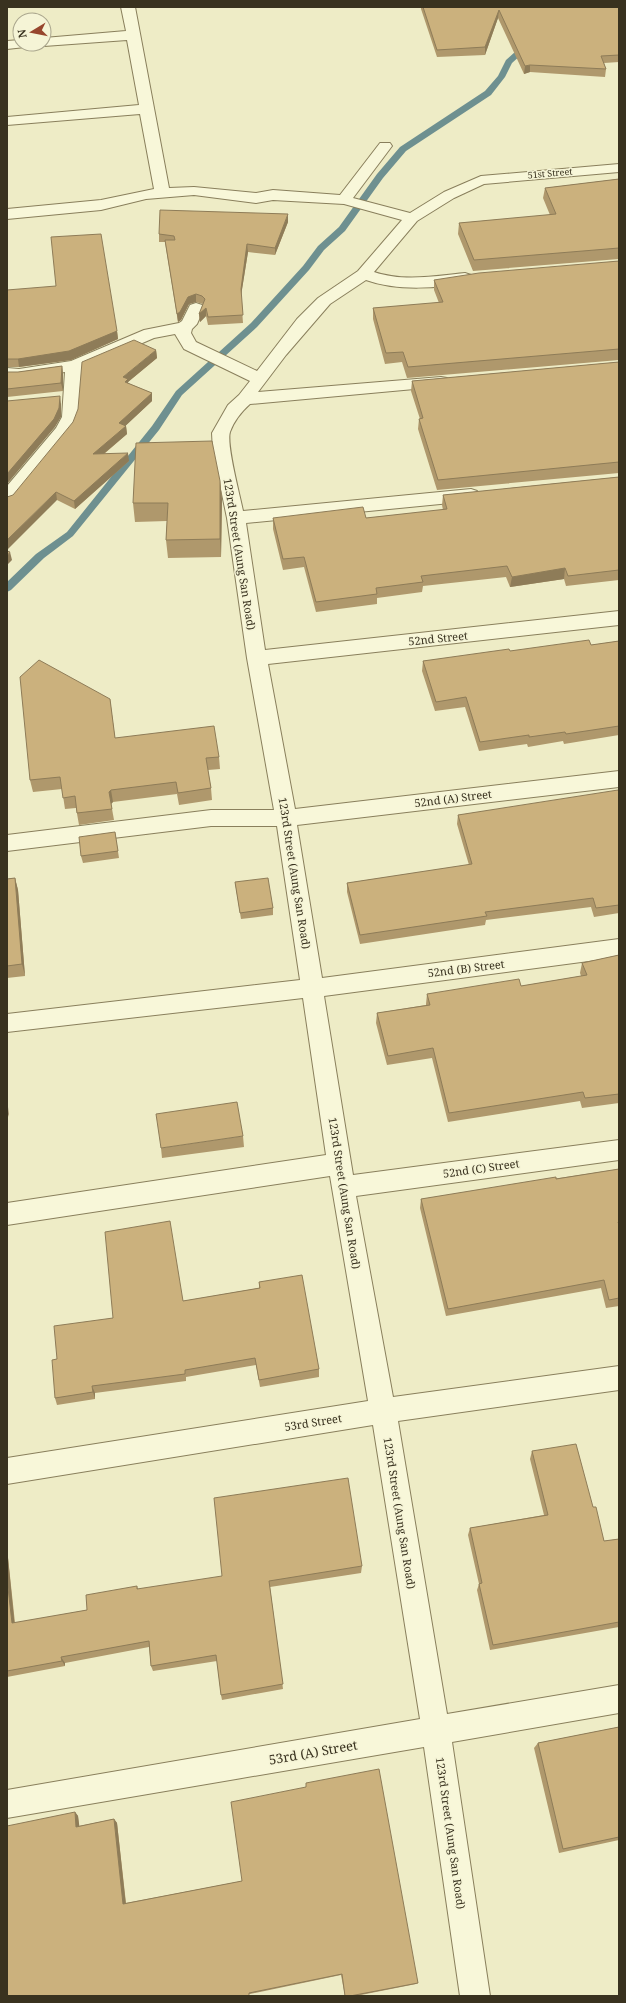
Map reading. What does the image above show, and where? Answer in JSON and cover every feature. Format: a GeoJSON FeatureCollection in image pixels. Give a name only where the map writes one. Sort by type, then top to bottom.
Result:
{"type":"FeatureCollection","features":[{"type":"Feature","properties":{"kind":"street"},"geometry":{"type":"LineString","coordinates":[[128,7],[162,193]]}},
{"type":"Feature","properties":{"kind":"street"},"geometry":{"type":"LineString","coordinates":[[52,41],[133,35]]}},
{"type":"Feature","properties":{"kind":"street"},"geometry":{"type":"LineString","coordinates":[[7,121],[146,109]]}},
{"type":"Feature","properties":{"kind":"street"},"geometry":{"type":"LineString","coordinates":[[350,201],[385,146]]}},
{"type":"Feature","properties":{"kind":"street","name":"51st Street"},"geometry":{"type":"LineString","coordinates":[[364,274],[412,218],[449,195],[481,180],[500,177],[619,168]]}},
{"type":"Feature","properties":{"kind":"street"},"geometry":{"type":"LineString","coordinates":[[7,214],[102,205],[146,194],[194,191],[256,198],[273,195],[350,201],[412,218]]}},
{"type":"Feature","properties":{"kind":"street"},"geometry":{"type":"LineString","coordinates":[[364,274],[376,280],[408,283],[477,277]]}},
{"type":"Feature","properties":{"kind":"street","name":"123rd Street (Aung San Road)"},"geometry":{"type":"LineString","coordinates":[[364,274],[324,301],[280,351],[254,377],[245,399],[234,409],[222,433],[222,451],[236,518],[257,658],[286,818],[341,1175],[383,1410],[436,1731],[475,1996]]}},
{"type":"Feature","properties":{"kind":"street"},"geometry":{"type":"LineString","coordinates":[[7,374],[19,374],[74,366],[150,334],[184,327],[189,324],[196,308]]}},
{"type":"Feature","properties":{"kind":"street"},"geometry":{"type":"LineString","coordinates":[[184,327],[183,334],[190,345],[254,377]]}},
{"type":"Feature","properties":{"kind":"street"},"geometry":{"type":"LineString","coordinates":[[7,498],[64,430],[70,417],[66,396],[74,366]]}},
{"type":"Feature","properties":{"kind":"street"},"geometry":{"type":"LineString","coordinates":[[245,399],[460,380]]}},
{"type":"Feature","properties":{"kind":"street"},"geometry":{"type":"LineString","coordinates":[[236,518],[486,493]]}},
{"type":"Feature","properties":{"kind":"street","name":"52nd Street"},"geometry":{"type":"LineString","coordinates":[[257,658],[619,618]]}},
{"type":"Feature","properties":{"kind":"street","name":"52nd (A) Street"},"geometry":{"type":"LineString","coordinates":[[7,843],[211,818],[286,818],[619,779]]}},
{"type":"Feature","properties":{"kind":"street","name":"52nd (B) Street"},"geometry":{"type":"LineString","coordinates":[[7,1023],[313,988],[619,948]]}},
{"type":"Feature","properties":{"kind":"street","name":"52nd (C) Street"},"geometry":{"type":"LineString","coordinates":[[7,1214],[341,1175],[619,1150]]}},
{"type":"Feature","properties":{"kind":"street","name":"53rd Street"},"geometry":{"type":"LineString","coordinates":[[7,1471],[383,1410],[619,1378]]}},
{"type":"Feature","properties":{"kind":"street","name":"53rd (A) Street"},"geometry":{"type":"LineString","coordinates":[[7,1804],[619,1699]]}},
{"type":"Feature","properties":{"kind":"building"},"geometry":{"type":"Polygon","coordinates":[[[423,7],[619,7],[619,55],[601,56],[606,69],[525,66],[499,10],[485,47],[437,50],[423,7]]]}},
{"type":"Feature","properties":{"kind":"building"},"geometry":{"type":"Polygon","coordinates":[[[619,179],[619,248],[474,260],[459,223],[556,214],[545,188],[619,179]]]}},
{"type":"Feature","properties":{"kind":"building"},"geometry":{"type":"Polygon","coordinates":[[[160,210],[288,214],[275,248],[247,244],[241,289],[243,315],[208,317],[206,308],[199,314],[205,299],[196,294],[188,297],[180,312],[177,314],[165,240],[175,240],[174,236],[159,234],[160,210]]]}},
{"type":"Feature","properties":{"kind":"building"},"geometry":{"type":"Polygon","coordinates":[[[101,234],[117,331],[69,351],[18,359],[7,359],[7,290],[56,286],[51,237],[101,234]]]}},
{"type":"Feature","properties":{"kind":"building"},"geometry":{"type":"Polygon","coordinates":[[[619,261],[619,349],[408,367],[403,352],[386,353],[373,308],[443,302],[434,280],[479,273],[619,261]]]}},
{"type":"Feature","properties":{"kind":"building"},"geometry":{"type":"Polygon","coordinates":[[[134,340],[156,350],[123,377],[128,379],[125,382],[152,393],[119,423],[126,426],[93,454],[128,453],[74,501],[56,492],[7,540],[7,497],[13,495],[73,422],[78,409],[82,362],[134,340]]]}},
{"type":"Feature","properties":{"kind":"building"},"geometry":{"type":"Polygon","coordinates":[[[619,362],[619,462],[438,480],[419,419],[423,418],[412,381],[619,362]]]}},
{"type":"Feature","properties":{"kind":"building"},"geometry":{"type":"Polygon","coordinates":[[[62,366],[61,383],[7,389],[7,372],[62,366]]]}},
{"type":"Feature","properties":{"kind":"building"},"geometry":{"type":"Polygon","coordinates":[[[60,396],[59,408],[54,419],[7,474],[7,401],[60,396]]]}},
{"type":"Feature","properties":{"kind":"building"},"geometry":{"type":"Polygon","coordinates":[[[212,441],[220,481],[220,539],[166,540],[168,503],[133,503],[136,443],[212,441]]]}},
{"type":"Feature","properties":{"kind":"building"},"geometry":{"type":"Polygon","coordinates":[[[619,477],[619,570],[568,576],[565,568],[512,577],[507,566],[421,576],[423,582],[376,588],[377,594],[316,602],[304,557],[283,559],[273,518],[363,507],[366,518],[447,509],[443,495],[619,477]]]}},
{"type":"Feature","properties":{"kind":"building"},"geometry":{"type":"Polygon","coordinates":[[[589,640],[591,645],[619,641],[619,726],[566,734],[565,732],[529,737],[529,735],[480,742],[466,697],[436,702],[423,661],[509,649],[510,651],[589,640]]]}},
{"type":"Feature","properties":{"kind":"building"},"geometry":{"type":"Polygon","coordinates":[[[39,660],[110,699],[115,738],[214,726],[219,757],[206,758],[211,788],[178,793],[176,782],[111,790],[109,792],[112,809],[77,813],[75,796],[63,798],[60,777],[30,780],[20,677],[39,660]]]}},
{"type":"Feature","properties":{"kind":"building"},"geometry":{"type":"Polygon","coordinates":[[[618,790],[619,905],[596,908],[593,898],[485,912],[487,916],[360,935],[347,883],[472,864],[458,815],[618,790]]]}},
{"type":"Feature","properties":{"kind":"building"},"geometry":{"type":"Polygon","coordinates":[[[115,832],[118,851],[81,856],[79,837],[115,832]]]}},
{"type":"Feature","properties":{"kind":"building"},"geometry":{"type":"Polygon","coordinates":[[[15,878],[22,964],[7,966],[7,879],[15,878]]]}},
{"type":"Feature","properties":{"kind":"building"},"geometry":{"type":"Polygon","coordinates":[[[268,878],[273,908],[240,913],[235,882],[268,878]]]}},
{"type":"Feature","properties":{"kind":"building"},"geometry":{"type":"Polygon","coordinates":[[[619,955],[619,1094],[585,1098],[583,1092],[449,1113],[433,1048],[388,1056],[377,1013],[430,1005],[427,994],[519,979],[521,986],[587,975],[582,963],[619,955]]]}},
{"type":"Feature","properties":{"kind":"building"},"geometry":{"type":"Polygon","coordinates":[[[237,1102],[243,1136],[161,1148],[156,1114],[237,1102]]]}},
{"type":"Feature","properties":{"kind":"building"},"geometry":{"type":"Polygon","coordinates":[[[619,1169],[619,1298],[609,1300],[604,1280],[448,1309],[421,1199],[556,1177],[556,1179],[619,1169]]]}},
{"type":"Feature","properties":{"kind":"building"},"geometry":{"type":"Polygon","coordinates":[[[170,1221],[183,1301],[260,1288],[259,1282],[302,1275],[319,1369],[259,1380],[255,1358],[185,1370],[185,1374],[92,1386],[93,1392],[55,1398],[52,1360],[57,1359],[54,1326],[113,1318],[105,1232],[170,1221]]]}},
{"type":"Feature","properties":{"kind":"building"},"geometry":{"type":"Polygon","coordinates":[[[576,1444],[593,1507],[596,1507],[604,1541],[619,1539],[619,1622],[493,1645],[479,1584],[482,1583],[470,1528],[548,1515],[532,1451],[576,1444]]]}},
{"type":"Feature","properties":{"kind":"building"},"geometry":{"type":"Polygon","coordinates":[[[348,1478],[362,1566],[269,1581],[283,1684],[221,1695],[216,1655],[151,1666],[149,1641],[61,1657],[62,1661],[7,1671],[7,1579],[12,1623],[87,1610],[86,1595],[137,1586],[137,1589],[222,1576],[214,1498],[348,1478]]]}},
{"type":"Feature","properties":{"kind":"building"},"geometry":{"type":"Polygon","coordinates":[[[619,1727],[619,1837],[563,1849],[538,1743],[619,1727]]]}},
{"type":"Feature","properties":{"kind":"building"},"geometry":{"type":"Polygon","coordinates":[[[379,1769],[418,1983],[345,1996],[342,1974],[249,1993],[249,1996],[7,1996],[7,1826],[75,1812],[76,1827],[114,1819],[123,1904],[242,1881],[231,1802],[306,1787],[306,1783],[379,1769]]]}},
{"type":"Feature","properties":{"kind":"waterway"},"geometry":{"type":"LineString","coordinates":[[7,588],[40,556],[70,534],[92,509],[156,428],[167,409],[179,393],[254,325],[306,268],[321,248],[342,229],[380,176],[403,149],[488,93],[501,77],[509,62],[528,45]]}}]}
